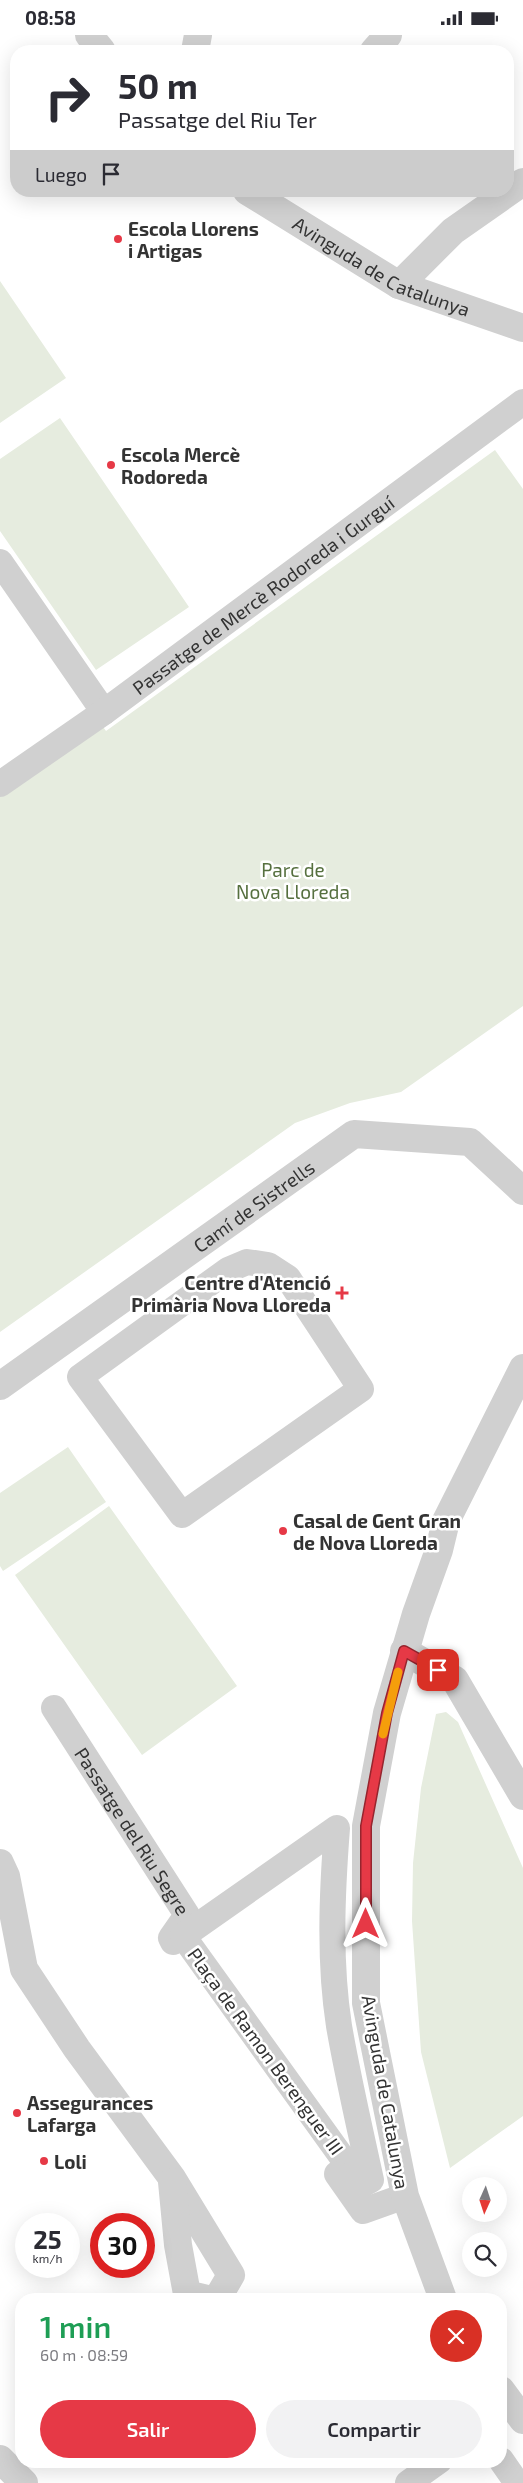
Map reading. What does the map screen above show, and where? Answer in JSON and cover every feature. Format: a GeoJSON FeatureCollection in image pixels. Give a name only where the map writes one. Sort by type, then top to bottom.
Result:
{"type":"FeatureCollection","features":[{"type":"Feature","properties":{"kind":"street"},"geometry":{"type":"LineString","coordinates":[[89,35],[97,45]]}},
{"type":"Feature","properties":{"kind":"street"},"geometry":{"type":"LineString","coordinates":[[379,45],[388,35]]}},
{"type":"Feature","properties":{"kind":"street","name":"Avinguda de Catalunya"},"geometry":{"type":"LineString","coordinates":[[257,197],[400,285],[523,329]]}},
{"type":"Feature","properties":{"kind":"street"},"geometry":{"type":"LineString","coordinates":[[400,285],[453,231],[501,197]]}},
{"type":"Feature","properties":{"kind":"street","name":"Passatge de Mercè Rodoreda i Gurguí"},"geometry":{"type":"LineString","coordinates":[[0,784],[104,712],[523,402]]}},
{"type":"Feature","properties":{"kind":"street"},"geometry":{"type":"LineString","coordinates":[[0,562],[104,712]]}},
{"type":"Feature","properties":{"kind":"street","name":"Camí de Sistrells"},"geometry":{"type":"LineString","coordinates":[[0,1387],[354,1134],[470,1142],[523,1191]]}},
{"type":"Feature","properties":{"kind":"street"},"geometry":{"type":"LineString","coordinates":[[247,1262],[268,1265],[288,1278],[361,1389],[182,1515],[80,1377],[228,1270],[247,1262]]}},
{"type":"Feature","properties":{"kind":"street","name":"Avinguda de Catalunya"},"geometry":{"type":"LineString","coordinates":[[441,2293],[404,2196],[366,2003],[366,1826],[387,1713],[404,1651],[439,1550],[446,1521],[523,1368]]}},
{"type":"Feature","properties":{"kind":"street"},"geometry":{"type":"LineString","coordinates":[[404,1651],[455,1680],[523,1796]]}},
{"type":"Feature","properties":{"kind":"street","name":"Passatge del Riu Segre"},"geometry":{"type":"LineString","coordinates":[[54,1708],[187,1915],[170,1938],[357,2203],[363,2211],[404,2196]]}},
{"type":"Feature","properties":{"kind":"street","name":"Plaça de Ramon Berenguer III"},"geometry":{"type":"LineString","coordinates":[[337,1827],[332,1885],[334,1976],[339,2025],[371,2180],[362,2185],[183,1936],[337,1827]]}},
{"type":"Feature","properties":{"kind":"street"},"geometry":{"type":"LineString","coordinates":[[0,1863],[6,1876],[24,1969],[77,2049],[172,2178],[231,2275],[220,2293]]}},
{"type":"Feature","properties":{"kind":"street"},"geometry":{"type":"LineString","coordinates":[[172,2178],[178,2245],[187,2293]]}},
{"type":"Feature","properties":{"kind":"street"},"geometry":{"type":"LineString","coordinates":[[507,2398],[523,2421]]}},
{"type":"Feature","properties":{"kind":"street"},"geometry":{"type":"LineString","coordinates":[[0,2459],[24,2483]]}},
{"type":"Feature","properties":{"kind":"street"},"geometry":{"type":"LineString","coordinates":[[408,2483],[429,2468]]}},
{"type":"Feature","properties":{"kind":"street"},"geometry":{"type":"LineString","coordinates":[[507,2468],[517,2483]]}},
{"type":"Feature","properties":{"kind":"green space"},"geometry":{"type":"Polygon","coordinates":[[[0,281],[66,378],[0,423],[0,281]]]}},
{"type":"Feature","properties":{"kind":"green space"},"geometry":{"type":"Polygon","coordinates":[[[60,418],[189,607],[96,670],[0,531],[0,459],[60,418]]]}},
{"type":"Feature","properties":{"kind":"green space","name":"Parc de Nova Lloreda"},"geometry":{"type":"Polygon","coordinates":[[[495,450],[523,489],[523,1006],[401,1092],[350,1103],[295,1123],[0,1332],[0,793],[101,724],[106,731],[495,450]]]}},
{"type":"Feature","properties":{"kind":"green space"},"geometry":{"type":"Polygon","coordinates":[[[68,1447],[106,1502],[3,1571],[0,1566],[0,1493],[68,1447]]]}},
{"type":"Feature","properties":{"kind":"green space"},"geometry":{"type":"Polygon","coordinates":[[[109,1506],[237,1686],[142,1755],[15,1575],[109,1506]]]}},
{"type":"Feature","properties":{"kind":"green space"},"geometry":{"type":"Polygon","coordinates":[[[446,1712],[458,1722],[523,1868],[523,2116],[450,2168],[421,2052],[412,1921],[413,1863],[421,1788],[436,1714],[446,1712]]]}},
{"type":"Feature","properties":{"kind":"slow traffic"},"geometry":{"type":"LineString","coordinates":[[383,1734],[398,1672]]}},
{"type":"Feature","properties":{"kind":"place","name":"Escola Llorens i Artigas"},"geometry":{"type":"Point","coordinates":[118,239]}},
{"type":"Feature","properties":{"kind":"place","name":"Escola Mercè Rodoreda"},"geometry":{"type":"Point","coordinates":[111,465]}},
{"type":"Feature","properties":{"kind":"place","name":"Centre d'Atenció Primària Nova Lloreda"},"geometry":{"type":"Point","coordinates":[342,1293]}},
{"type":"Feature","properties":{"kind":"place","name":"Casal de Gent Gran de Nova Lloreda"},"geometry":{"type":"Point","coordinates":[283,1531]}},
{"type":"Feature","properties":{"kind":"place","name":"Assegurances Lafarga"},"geometry":{"type":"Point","coordinates":[17,2113]}},
{"type":"Feature","properties":{"kind":"place","name":"Loli"},"geometry":{"type":"Point","coordinates":[44,2161]}},
{"type":"Feature","properties":{"kind":"route"},"geometry":{"type":"LineString","coordinates":[[366,1924],[366,1826],[387,1713],[404,1651],[438,1670]]}}]}
